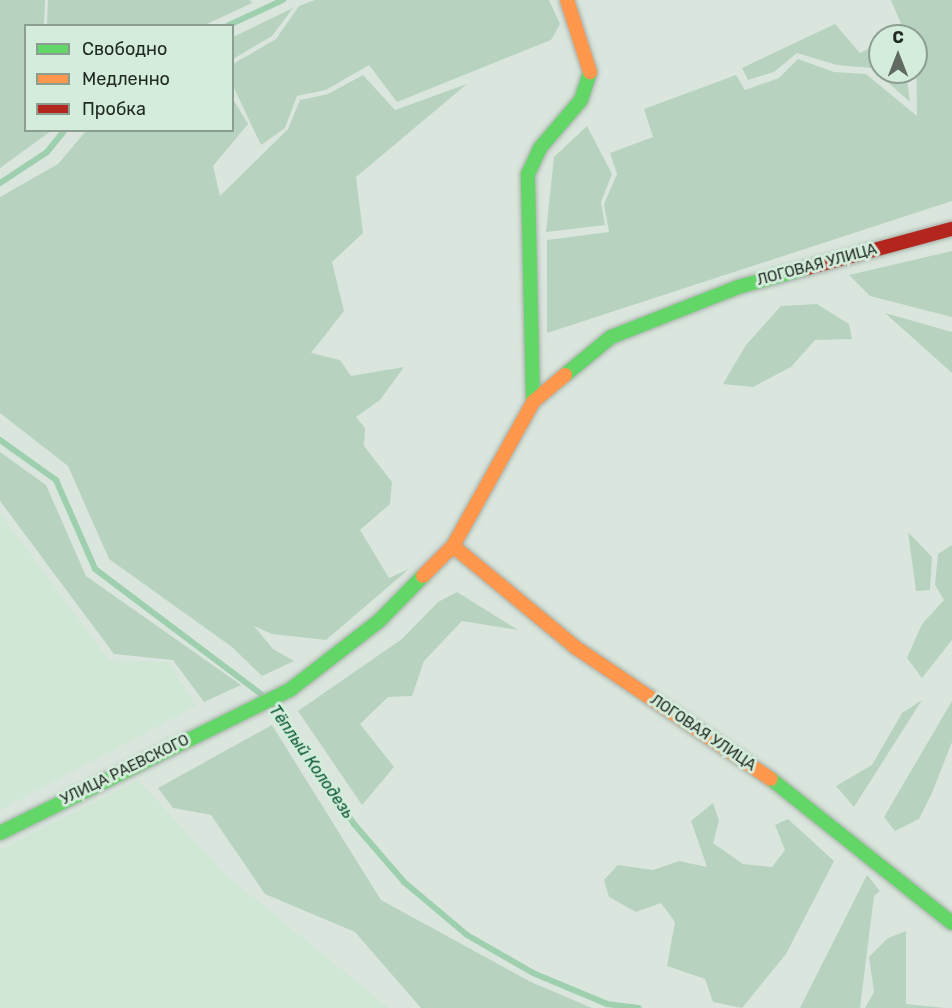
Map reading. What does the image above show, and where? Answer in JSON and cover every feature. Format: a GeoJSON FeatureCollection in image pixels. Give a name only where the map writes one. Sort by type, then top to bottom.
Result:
{"type":"FeatureCollection","features":[{"type":"Feature","properties":{"kind":"street"},"geometry":{"type":"LineString","coordinates":[[533,402],[528,174],[540,148],[581,100],[591,74],[567,0]]}},
{"type":"Feature","properties":{"kind":"street","name":"ЛОГОВАЯ УЛИЦА"},"geometry":{"type":"LineString","coordinates":[[291,690],[379,621],[453,546],[533,402],[611,337],[656,317],[738,287],[952,229]]}},
{"type":"Feature","properties":{"kind":"street","name":"ЛОГОВАЯ УЛИЦА"},"geometry":{"type":"LineString","coordinates":[[453,546],[575,647],[783,787],[952,923]]}},
{"type":"Feature","properties":{"kind":"street","name":"УЛИЦА РАЕВСКОГО"},"geometry":{"type":"LineString","coordinates":[[0,834],[291,690]]}},
{"type":"Feature","properties":{"kind":"shaded area"},"geometry":{"type":"Polygon","coordinates":[[[0,0],[45,0],[44,24],[24,24],[24,132],[50,132],[0,168],[0,0]]]}},
{"type":"Feature","properties":{"kind":"shaded area"},"geometry":{"type":"Polygon","coordinates":[[[48,0],[250,0],[252,3],[207,24],[47,24],[48,0]]]}},
{"type":"Feature","properties":{"kind":"shaded area"},"geometry":{"type":"Polygon","coordinates":[[[315,0],[549,0],[560,24],[551,40],[397,102],[369,65],[326,90],[297,96],[285,128],[261,145],[234,88],[234,63],[276,39],[299,6],[315,0]]]}},
{"type":"Feature","properties":{"kind":"shaded area"},"geometry":{"type":"Polygon","coordinates":[[[891,0],[952,0],[952,201],[547,333],[547,240],[609,232],[604,204],[617,174],[610,153],[653,137],[644,109],[736,75],[745,90],[779,78],[798,59],[834,72],[866,74],[868,84],[878,84],[917,116],[917,84],[928,84],[928,24],[901,24],[891,0]]]}},
{"type":"Feature","properties":{"kind":"shaded area"},"geometry":{"type":"Polygon","coordinates":[[[293,8],[272,36],[234,58],[234,37],[293,8]]]}},
{"type":"Feature","properties":{"kind":"shaded area"},"geometry":{"type":"Polygon","coordinates":[[[835,24],[860,53],[868,49],[868,68],[837,65],[797,53],[774,72],[748,80],[742,68],[835,24]]]}},
{"type":"Feature","properties":{"kind":"shaded area"},"geometry":{"type":"Polygon","coordinates":[[[363,75],[395,110],[467,84],[356,177],[363,233],[332,262],[344,311],[311,353],[340,360],[351,376],[404,367],[380,400],[356,417],[365,428],[364,446],[392,482],[390,504],[360,530],[389,578],[409,569],[326,640],[272,634],[254,626],[273,649],[294,661],[262,676],[232,647],[109,559],[68,466],[0,413],[0,197],[58,164],[85,132],[234,132],[234,101],[248,124],[213,166],[220,196],[288,129],[300,100],[328,94],[363,75]]]}},
{"type":"Feature","properties":{"kind":"shaded area"},"geometry":{"type":"Polygon","coordinates":[[[890,84],[908,84],[910,102],[890,84]]]}},
{"type":"Feature","properties":{"kind":"shaded area"},"geometry":{"type":"Polygon","coordinates":[[[587,126],[612,174],[601,202],[605,225],[546,232],[554,157],[587,126]]]}},
{"type":"Feature","properties":{"kind":"shaded area"},"geometry":{"type":"Polygon","coordinates":[[[952,251],[952,317],[870,296],[849,275],[952,251]]]}},
{"type":"Feature","properties":{"kind":"shaded area"},"geometry":{"type":"Polygon","coordinates":[[[817,304],[849,324],[852,339],[815,340],[791,367],[753,387],[723,384],[746,345],[781,306],[817,304]]]}},
{"type":"Feature","properties":{"kind":"shaded area"},"geometry":{"type":"Polygon","coordinates":[[[885,313],[952,332],[952,373],[885,313]]]}},
{"type":"Feature","properties":{"kind":"shaded area"},"geometry":{"type":"Polygon","coordinates":[[[0,452],[46,485],[86,576],[241,685],[204,702],[173,660],[114,654],[0,501],[0,452]]]}},
{"type":"Feature","properties":{"kind":"shaded area"},"geometry":{"type":"Polygon","coordinates":[[[0,513],[109,660],[169,662],[196,706],[0,810],[0,513]]]}},
{"type":"Feature","properties":{"kind":"shaded area"},"geometry":{"type":"Polygon","coordinates":[[[908,532],[932,557],[930,590],[916,591],[908,532]]]}},
{"type":"Feature","properties":{"kind":"shaded area"},"geometry":{"type":"Polygon","coordinates":[[[952,545],[952,640],[922,678],[907,658],[922,624],[944,600],[935,585],[938,554],[952,545]]]}},
{"type":"Feature","properties":{"kind":"shaded area"},"geometry":{"type":"Polygon","coordinates":[[[457,592],[518,630],[462,621],[424,661],[412,696],[388,697],[360,724],[394,767],[362,805],[298,711],[402,639],[438,602],[457,592]]]}},
{"type":"Feature","properties":{"kind":"shaded area"},"geometry":{"type":"Polygon","coordinates":[[[922,700],[854,807],[836,786],[872,765],[902,713],[922,700]]]}},
{"type":"Feature","properties":{"kind":"shaded area"},"geometry":{"type":"Polygon","coordinates":[[[952,701],[952,742],[932,793],[919,819],[895,831],[884,817],[952,701]]]}},
{"type":"Feature","properties":{"kind":"shaded area"},"geometry":{"type":"Polygon","coordinates":[[[272,725],[381,900],[531,982],[592,1008],[421,1008],[355,932],[265,894],[211,815],[173,808],[158,788],[272,725]]]}},
{"type":"Feature","properties":{"kind":"shaded area"},"geometry":{"type":"Polygon","coordinates":[[[138,780],[227,876],[389,1008],[0,1008],[0,850],[138,780]]]}},
{"type":"Feature","properties":{"kind":"shaded area"},"geometry":{"type":"Polygon","coordinates":[[[713,803],[719,821],[713,843],[743,864],[772,867],[785,850],[775,825],[788,819],[834,861],[786,954],[742,1008],[713,1002],[705,979],[667,966],[675,922],[661,903],[636,912],[609,897],[604,880],[618,865],[653,870],[679,861],[707,867],[691,821],[713,803]]]}},
{"type":"Feature","properties":{"kind":"shaded area"},"geometry":{"type":"Polygon","coordinates":[[[867,875],[880,891],[874,896],[860,1008],[800,1008],[867,875]]]}},
{"type":"Feature","properties":{"kind":"shaded area"},"geometry":{"type":"Polygon","coordinates":[[[906,931],[906,1004],[945,1008],[865,1008],[874,992],[869,957],[888,938],[906,931]]]}},
{"type":"Feature","properties":{"kind":"waterway"},"geometry":{"type":"LineString","coordinates":[[231,24],[283,0]]}},
{"type":"Feature","properties":{"kind":"waterway"},"geometry":{"type":"LineString","coordinates":[[0,183],[47,152],[63,132]]}},
{"type":"Feature","properties":{"kind":"waterway","name":"Тёплый Колодезь"},"geometry":{"type":"LineString","coordinates":[[0,440],[56,480],[95,569],[261,694]]}},
{"type":"Feature","properties":{"kind":"waterway","name":"Тёплый Колодезь"},"geometry":{"type":"LineString","coordinates":[[275,707],[354,824],[404,882],[467,935],[533,973],[607,1004],[639,1008]]}},
{"type":"Feature","properties":{"kind":"traffic: fast"},"geometry":{"type":"LineString","coordinates":[[533,402],[528,174],[540,148],[581,100],[590,72]]}},
{"type":"Feature","properties":{"kind":"traffic: fast"},"geometry":{"type":"LineString","coordinates":[[565,375],[611,337],[738,287],[808,268]]}},
{"type":"Feature","properties":{"kind":"traffic: fast"},"geometry":{"type":"LineString","coordinates":[[0,833],[291,689],[379,621],[423,576]]}},
{"type":"Feature","properties":{"kind":"traffic: fast"},"geometry":{"type":"LineString","coordinates":[[771,779],[952,923]]}},
{"type":"Feature","properties":{"kind":"traffic: slow"},"geometry":{"type":"LineString","coordinates":[[567,0],[590,72]]}},
{"type":"Feature","properties":{"kind":"traffic: slow"},"geometry":{"type":"LineString","coordinates":[[423,576],[453,546],[533,402],[565,375]]}},
{"type":"Feature","properties":{"kind":"traffic: slow"},"geometry":{"type":"LineString","coordinates":[[453,546],[575,647],[771,779]]}},
{"type":"Feature","properties":{"kind":"traffic: jam"},"geometry":{"type":"LineString","coordinates":[[808,268],[952,229]]}}]}
